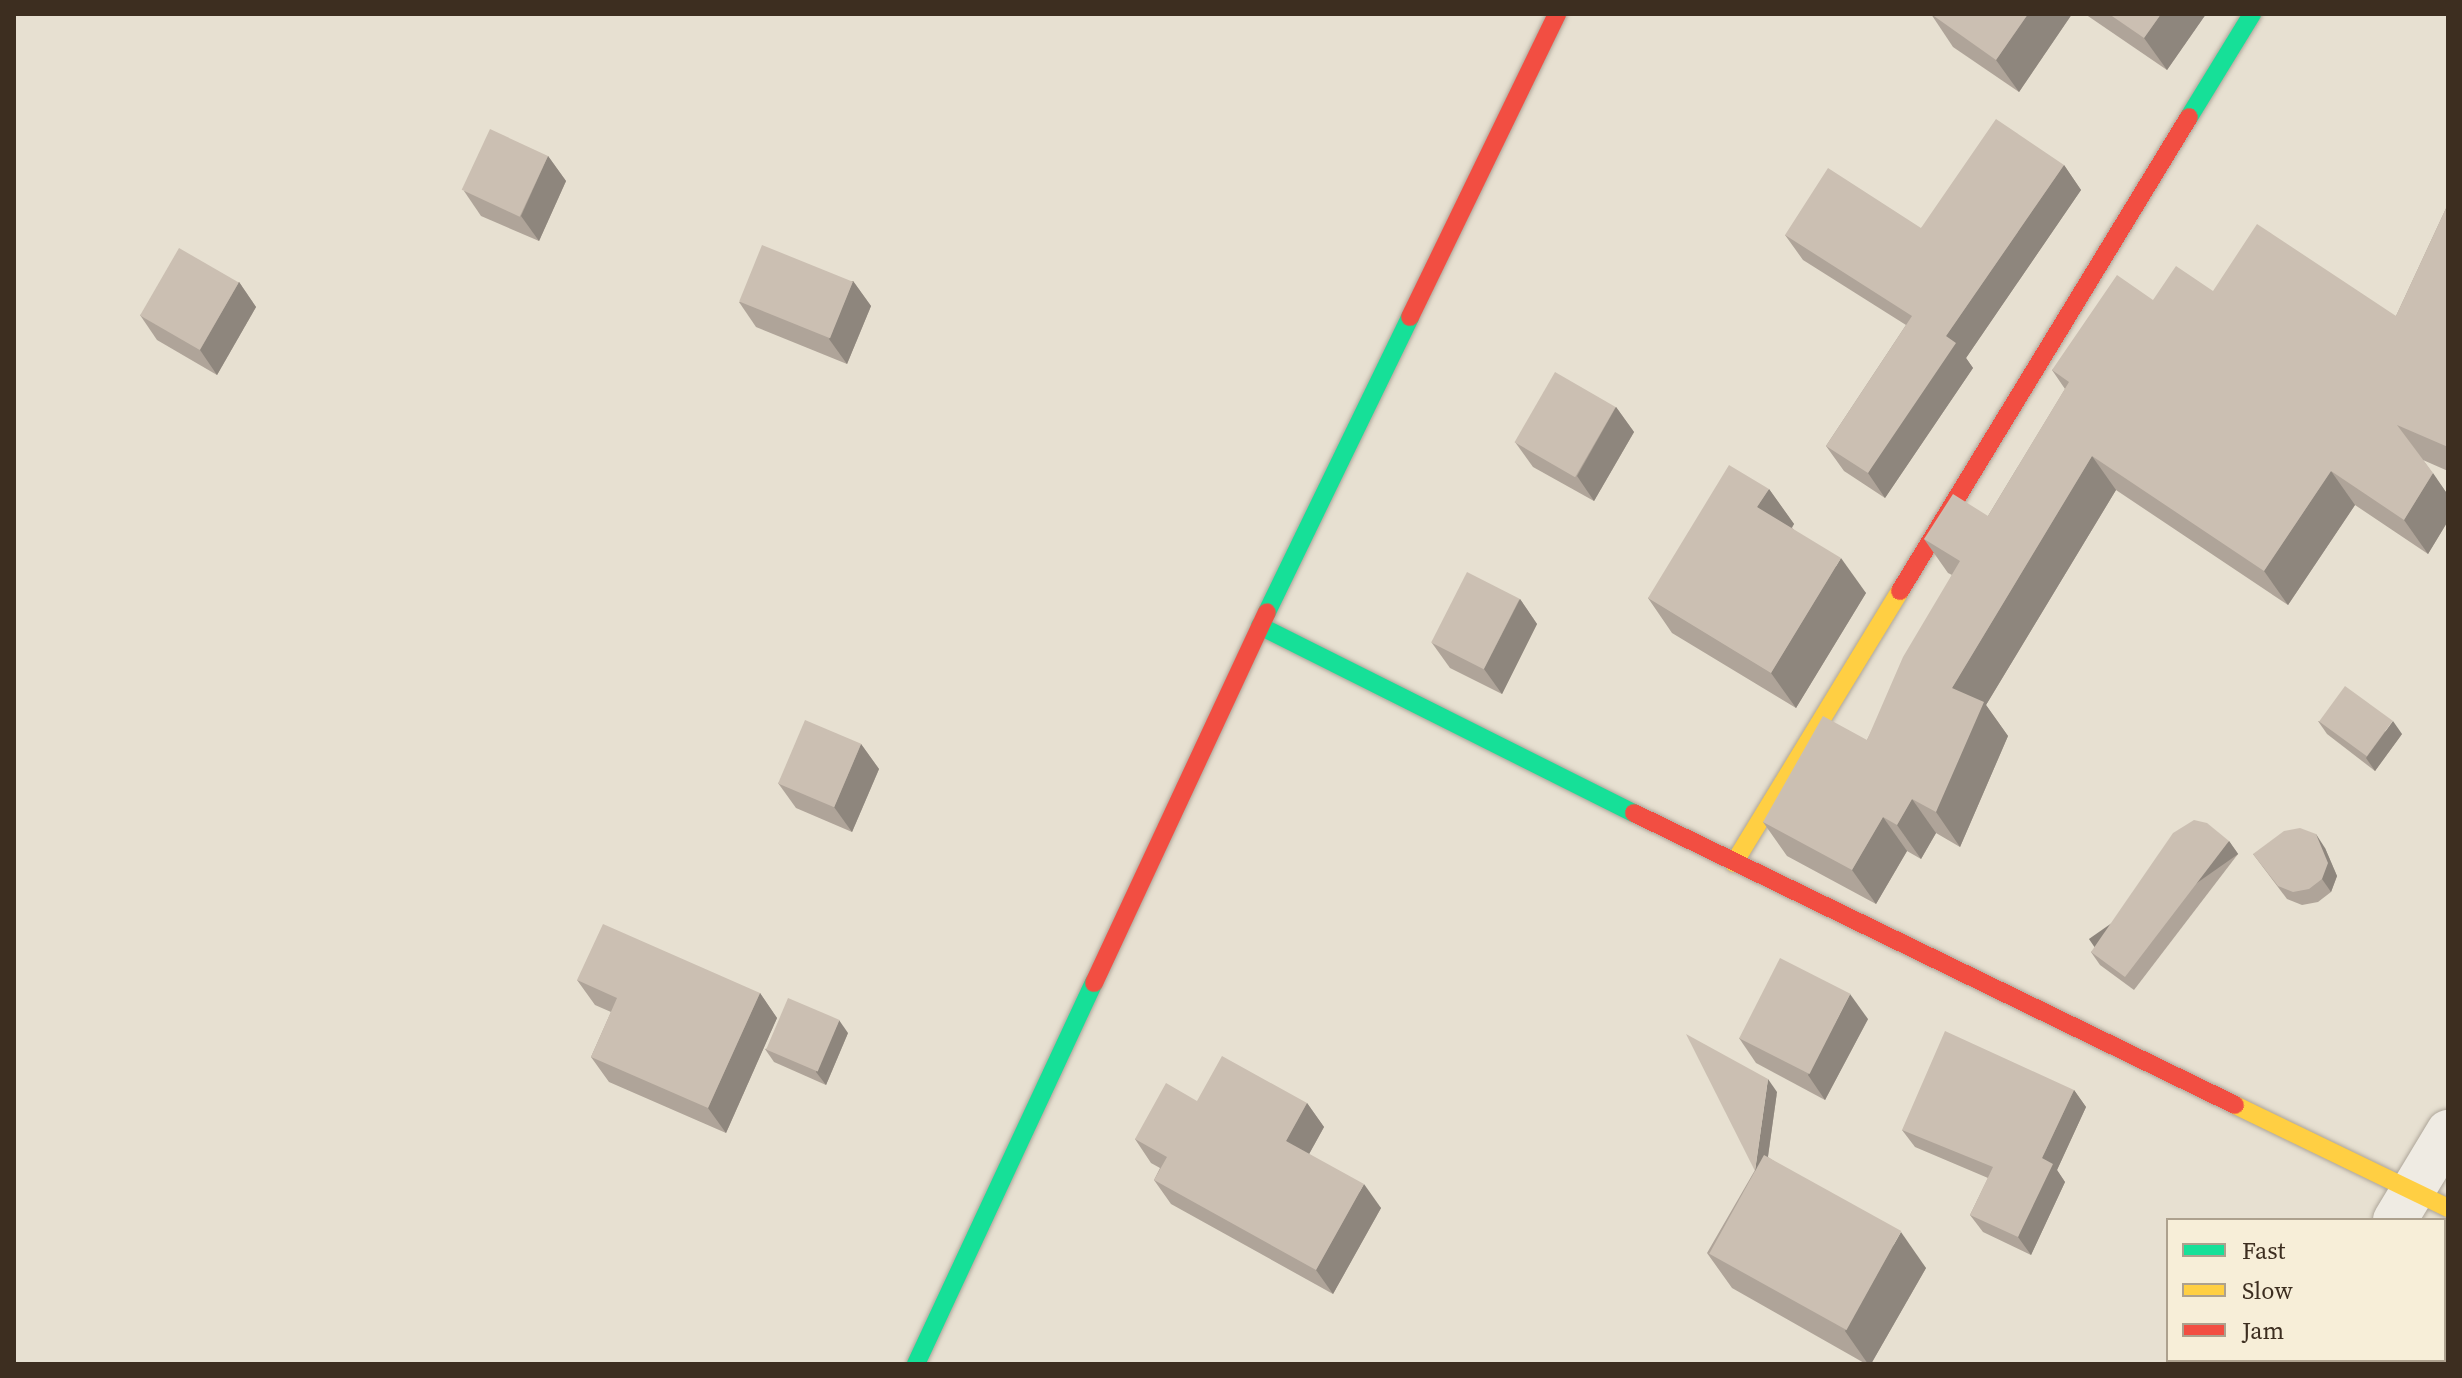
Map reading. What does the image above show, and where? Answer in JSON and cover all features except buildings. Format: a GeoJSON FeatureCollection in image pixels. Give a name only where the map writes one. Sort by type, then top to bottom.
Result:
{"type":"FeatureCollection","features":[{"type":"Feature","properties":{"kind":"street"},"geometry":{"type":"LineString","coordinates":[[916,1364],[1260,626],[1557,14]]}},
{"type":"Feature","properties":{"kind":"street"},"geometry":{"type":"LineString","coordinates":[[1734,863],[2252,14]]}},
{"type":"Feature","properties":{"kind":"street"},"geometry":{"type":"LineString","coordinates":[[1260,626],[2418,1207],[2448,1132]]}},
{"type":"Feature","properties":{"kind":"traffic: fast"},"geometry":{"type":"LineString","coordinates":[[2189,117],[2252,14]]}},
{"type":"Feature","properties":{"kind":"traffic: fast"},"geometry":{"type":"LineString","coordinates":[[1267,612],[1410,317]]}},
{"type":"Feature","properties":{"kind":"traffic: fast"},"geometry":{"type":"LineString","coordinates":[[1260,626],[1634,813]]}},
{"type":"Feature","properties":{"kind":"traffic: fast"},"geometry":{"type":"LineString","coordinates":[[916,1364],[1094,983]]}},
{"type":"Feature","properties":{"kind":"traffic: slow"},"geometry":{"type":"LineString","coordinates":[[1734,863],[1900,591]]}},
{"type":"Feature","properties":{"kind":"traffic: slow"},"geometry":{"type":"LineString","coordinates":[[2235,1105],[2448,1208]]}},
{"type":"Feature","properties":{"kind":"traffic: jam"},"geometry":{"type":"LineString","coordinates":[[1410,317],[1557,14]]}},
{"type":"Feature","properties":{"kind":"traffic: jam"},"geometry":{"type":"LineString","coordinates":[[1900,591],[2189,117]]}},
{"type":"Feature","properties":{"kind":"traffic: jam"},"geometry":{"type":"LineString","coordinates":[[1094,983],[1267,612]]}},
{"type":"Feature","properties":{"kind":"traffic: jam"},"geometry":{"type":"LineString","coordinates":[[1634,813],[2235,1105]]}}]}
